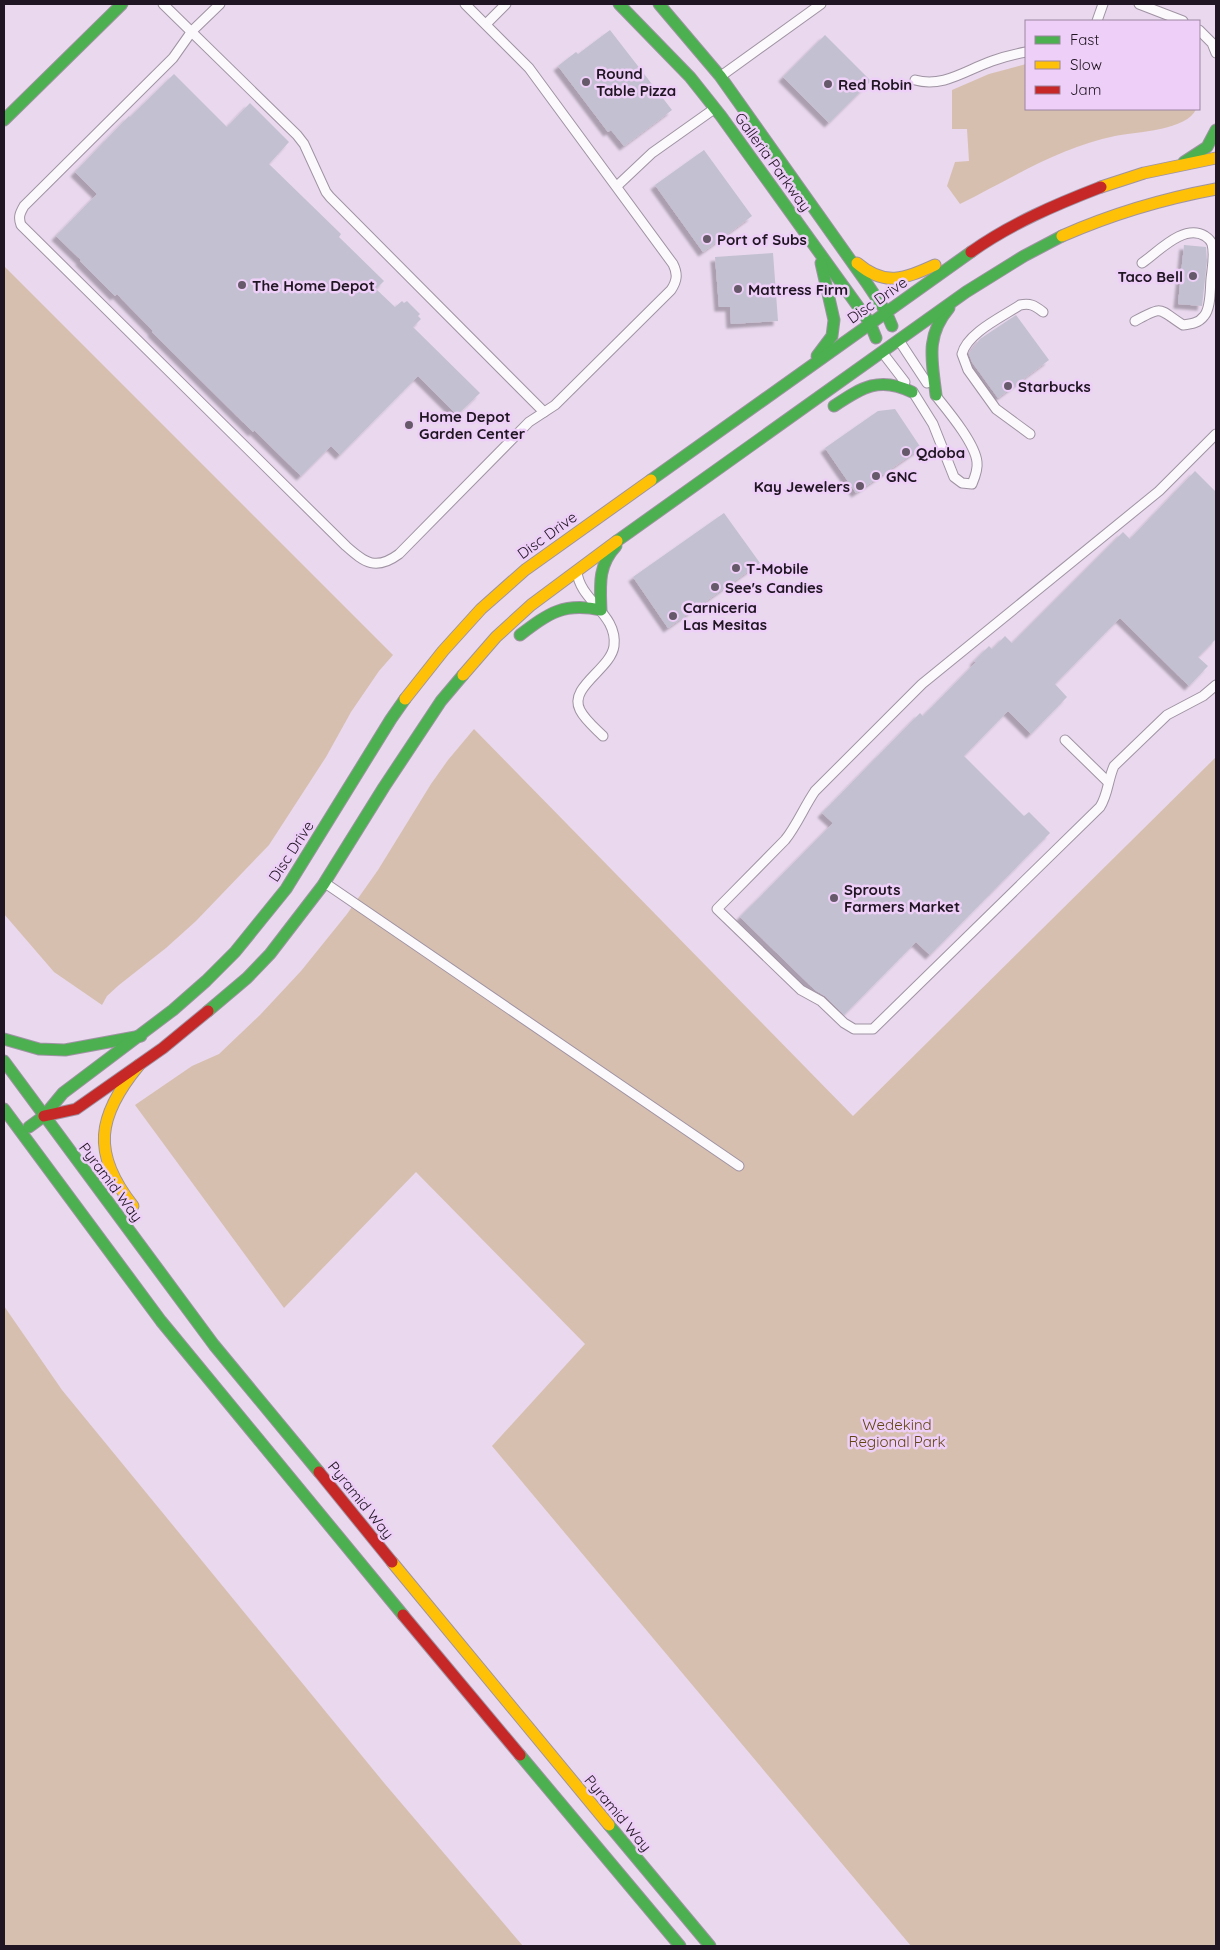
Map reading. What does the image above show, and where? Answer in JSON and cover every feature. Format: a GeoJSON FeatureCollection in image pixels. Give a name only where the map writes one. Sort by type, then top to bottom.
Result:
{"type":"FeatureCollection","features":[{"type":"Feature","properties":{"kind":"main road"},"geometry":{"type":"LineString","coordinates":[[4,120],[122,4]]}},
{"type":"Feature","properties":{"kind":"main road","name":"Galleria Parkway"},"geometry":{"type":"LineString","coordinates":[[619,4],[690,77],[715,108],[870,323],[882,352]]}},
{"type":"Feature","properties":{"kind":"main road","name":"Galleria Parkway"},"geometry":{"type":"LineString","coordinates":[[659,4],[720,76],[886,312],[898,340]]}},
{"type":"Feature","properties":{"kind":"main road"},"geometry":{"type":"LineString","coordinates":[[1171,167],[1192,158],[1207,147],[1216,130]]}},
{"type":"Feature","properties":{"kind":"main road","name":"Disc Drive"},"geometry":{"type":"LineString","coordinates":[[22,1132],[44,1116],[63,1092],[141,1036],[173,1010],[235,952],[263,919],[305,860],[358,772],[412,690],[481,609],[524,570],[985,242],[1036,216],[1090,192],[1134,176],[1216,158]]}},
{"type":"Feature","properties":{"kind":"main road","name":"Disc Drive"},"geometry":{"type":"LineString","coordinates":[[44,1116],[76,1109],[195,1023],[247,978],[295,923],[325,883],[418,734],[441,701],[496,637],[531,605],[576,570],[1012,261],[1104,218],[1144,205],[1216,189]]}},
{"type":"Feature","properties":{"kind":"main road"},"geometry":{"type":"LineString","coordinates":[[1078,229],[1118,202]]}},
{"type":"Feature","properties":{"kind":"main road"},"geometry":{"type":"LineString","coordinates":[[835,238],[864,270],[873,276],[894,279],[917,273],[985,242]]}},
{"type":"Feature","properties":{"kind":"main road"},"geometry":{"type":"LineString","coordinates":[[804,370],[826,345],[834,330],[830,300],[818,251]]}},
{"type":"Feature","properties":{"kind":"main road"},"geometry":{"type":"LineString","coordinates":[[936,395],[932,334],[939,319],[966,292]]}},
{"type":"Feature","properties":{"kind":"main road"},"geometry":{"type":"LineString","coordinates":[[825,412],[857,390],[871,385],[896,383],[912,392]]}},
{"type":"Feature","properties":{"kind":"main road"},"geometry":{"type":"LineString","coordinates":[[738,455],[791,431]]}},
{"type":"Feature","properties":{"kind":"main road"},"geometry":{"type":"LineString","coordinates":[[663,486],[702,443]]}},
{"type":"Feature","properties":{"kind":"main road"},"geometry":{"type":"LineString","coordinates":[[508,646],[558,608],[579,606],[601,610],[600,570],[603,560],[630,532]]}},
{"type":"Feature","properties":{"kind":"main road"},"geometry":{"type":"LineString","coordinates":[[576,570],[579,555]]}},
{"type":"Feature","properties":{"kind":"main road"},"geometry":{"type":"LineString","coordinates":[[418,734],[486,665]]}},
{"type":"Feature","properties":{"kind":"main road"},"geometry":{"type":"LineString","coordinates":[[391,741],[412,690]]}},
{"type":"Feature","properties":{"kind":"main road"},"geometry":{"type":"LineString","coordinates":[[324,863],[325,883]]}},
{"type":"Feature","properties":{"kind":"main road"},"geometry":{"type":"LineString","coordinates":[[4,1039],[39,1049],[65,1050],[141,1036]]}},
{"type":"Feature","properties":{"kind":"main road","name":"Pyramid Way"},"geometry":{"type":"LineString","coordinates":[[4,1061],[214,1345],[453,1638],[710,1946]]}},
{"type":"Feature","properties":{"kind":"main road"},"geometry":{"type":"LineString","coordinates":[[139,1065],[119,1089],[111,1105],[104,1133],[104,1149],[113,1179],[141,1218]]}},
{"type":"Feature","properties":{"kind":"main road"},"geometry":{"type":"LineString","coordinates":[[4,1109],[161,1320],[206,1376],[335,1534],[680,1946]]}},
{"type":"Feature","properties":{"kind":"main road"},"geometry":{"type":"LineString","coordinates":[[213,1328],[214,1345]]}},
{"type":"Feature","properties":{"kind":"lane"},"geometry":{"type":"LineString","coordinates":[[163,4],[297,135],[304,144],[330,197],[544,412]]}},
{"type":"Feature","properties":{"kind":"lane"},"geometry":{"type":"LineString","coordinates":[[220,4],[192,32],[173,58],[24,206],[20,212],[19,219],[21,225],[346,546],[365,562],[383,563],[399,554],[529,422],[555,405],[675,284],[676,270],[673,264],[529,68],[465,4]]}},
{"type":"Feature","properties":{"kind":"lane"},"geometry":{"type":"LineString","coordinates":[[486,24],[506,4]]}},
{"type":"Feature","properties":{"kind":"lane"},"geometry":{"type":"LineString","coordinates":[[720,76],[821,4]]}},
{"type":"Feature","properties":{"kind":"lane"},"geometry":{"type":"LineString","coordinates":[[1096,20],[1103,4]]}},
{"type":"Feature","properties":{"kind":"lane"},"geometry":{"type":"LineString","coordinates":[[1139,4],[1180,20]]}},
{"type":"Feature","properties":{"kind":"lane"},"geometry":{"type":"LineString","coordinates":[[1200,31],[1212,43],[1216,53]]}},
{"type":"Feature","properties":{"kind":"lane"},"geometry":{"type":"LineString","coordinates":[[915,80],[934,83],[947,80],[992,61],[1025,52]]}},
{"type":"Feature","properties":{"kind":"lane"},"geometry":{"type":"LineString","coordinates":[[617,186],[652,153],[715,108]]}},
{"type":"Feature","properties":{"kind":"lane"},"geometry":{"type":"LineString","coordinates":[[1134,321],[1159,310],[1168,313],[1183,325],[1197,322],[1205,316],[1208,308],[1213,267],[1212,244],[1202,234],[1183,234],[1142,263]]}},
{"type":"Feature","properties":{"kind":"lane"},"geometry":{"type":"LineString","coordinates":[[1030,434],[996,409],[968,370],[962,354],[968,341],[976,334],[1020,306],[1034,305],[1043,312]]}},
{"type":"Feature","properties":{"kind":"lane"},"geometry":{"type":"LineString","coordinates":[[882,352],[934,424],[954,477],[962,483],[972,484],[977,471],[976,458],[963,432],[898,340]]}},
{"type":"Feature","properties":{"kind":"lane"},"geometry":{"type":"LineString","coordinates":[[1216,434],[1159,491],[922,684],[815,791],[806,803],[792,832],[717,909],[800,990],[821,1001],[844,1023],[854,1029],[873,1029],[1100,807],[1104,801],[1114,766],[1167,715],[1203,696],[1216,686]]}},
{"type":"Feature","properties":{"kind":"lane"},"geometry":{"type":"LineString","coordinates":[[576,570],[580,584],[601,610],[613,630],[614,647],[611,657],[583,688],[578,700],[578,708],[582,715],[603,736]]}},
{"type":"Feature","properties":{"kind":"lane"},"geometry":{"type":"LineString","coordinates":[[1065,740],[1108,782]]}},
{"type":"Feature","properties":{"kind":"lane"},"geometry":{"type":"LineString","coordinates":[[325,883],[739,1166]]}},
{"type":"Feature","properties":{"kind":"green space"},"geometry":{"type":"Polygon","coordinates":[[[1025,64],[1025,110],[1195,110],[1183,122],[1172,126],[1115,136],[1075,148],[1036,165],[960,204],[947,186],[955,162],[969,161],[967,129],[952,129],[952,90],[989,74],[1025,64]]]}},
{"type":"Feature","properties":{"kind":"green space"},"geometry":{"type":"Polygon","coordinates":[[[4,266],[393,655],[379,671],[351,712],[326,757],[269,845],[196,921],[166,948],[119,985],[107,996],[102,1005],[54,972],[4,914],[4,266]]]}},
{"type":"Feature","properties":{"kind":"green space","name":"Wedekind Regional Park"},"geometry":{"type":"Polygon","coordinates":[[[474,729],[853,1116],[1216,757],[1216,1946],[911,1946],[492,1446],[585,1344],[416,1172],[284,1308],[135,1105],[192,1066],[219,1054],[260,1015],[301,971],[347,914],[378,870],[431,784],[474,729]]]}},
{"type":"Feature","properties":{"kind":"green space"},"geometry":{"type":"Polygon","coordinates":[[[4,1306],[62,1390],[385,1784],[523,1946],[4,1946],[4,1306]]]}},
{"type":"Feature","properties":{"kind":"building"},"geometry":{"type":"Polygon","coordinates":[[[610,30],[672,110],[624,146],[611,130],[608,132],[558,66],[576,52],[578,54],[610,30]]]}},
{"type":"Feature","properties":{"kind":"building"},"geometry":{"type":"Polygon","coordinates":[[[825,35],[871,81],[829,123],[783,77],[825,35]]]}},
{"type":"Feature","properties":{"kind":"building","name":"The Home Depot"},"geometry":{"type":"Polygon","coordinates":[[[174,74],[227,127],[250,103],[289,142],[269,164],[341,234],[339,237],[384,281],[376,289],[395,307],[402,301],[404,303],[407,301],[420,314],[418,316],[421,319],[413,327],[480,393],[457,415],[418,376],[340,455],[331,446],[301,476],[254,430],[253,432],[152,332],[117,294],[115,296],[56,236],[97,194],[75,172],[129,116],[174,74]]]}},
{"type":"Feature","properties":{"kind":"building"},"geometry":{"type":"Polygon","coordinates":[[[704,150],[752,216],[703,252],[655,185],[704,150]]]}},
{"type":"Feature","properties":{"kind":"building","name":"Taco Bell"},"geometry":{"type":"Polygon","coordinates":[[[1184,245],[1206,247],[1207,261],[1202,306],[1178,304],[1184,245]]]}},
{"type":"Feature","properties":{"kind":"building"},"geometry":{"type":"Polygon","coordinates":[[[773,253],[778,321],[731,324],[730,307],[719,307],[715,257],[773,253]]]}},
{"type":"Feature","properties":{"kind":"building"},"geometry":{"type":"Polygon","coordinates":[[[1016,315],[1049,360],[998,398],[972,362],[969,354],[980,339],[1016,315]]]}},
{"type":"Feature","properties":{"kind":"building"},"geometry":{"type":"Polygon","coordinates":[[[895,409],[921,448],[856,493],[825,448],[878,411],[895,409]]]}},
{"type":"Feature","properties":{"kind":"building"},"geometry":{"type":"Polygon","coordinates":[[[1195,471],[1216,492],[1216,639],[1198,657],[1208,666],[1189,686],[1120,618],[1055,684],[1067,697],[1031,734],[1008,711],[964,756],[1024,816],[1029,812],[1050,833],[930,955],[916,942],[844,1015],[825,996],[815,990],[740,917],[833,823],[822,813],[920,713],[923,716],[976,662],[974,661],[989,646],[992,649],[1005,636],[1012,643],[1123,532],[1130,539],[1195,471]]]}},
{"type":"Feature","properties":{"kind":"building"},"geometry":{"type":"Polygon","coordinates":[[[724,513],[760,563],[668,628],[633,577],[724,513]]]}},
{"type":"Feature","properties":{"kind":"traffic: fast"},"geometry":{"type":"LineString","coordinates":[[4,120],[122,4]]}},
{"type":"Feature","properties":{"kind":"traffic: fast"},"geometry":{"type":"LineString","coordinates":[[619,4],[690,77],[721,116],[870,323],[876,338]]}},
{"type":"Feature","properties":{"kind":"traffic: fast"},"geometry":{"type":"LineString","coordinates":[[659,4],[720,76],[866,282],[886,312],[892,326]]}},
{"type":"Feature","properties":{"kind":"traffic: fast"},"geometry":{"type":"LineString","coordinates":[[1184,162],[1207,147],[1216,130]]}},
{"type":"Feature","properties":{"kind":"traffic: fast"},"geometry":{"type":"LineString","coordinates":[[617,541],[966,292],[1024,256],[1062,236]]}},
{"type":"Feature","properties":{"kind":"traffic: fast"},"geometry":{"type":"LineString","coordinates":[[651,480],[971,252]]}},
{"type":"Feature","properties":{"kind":"traffic: fast"},"geometry":{"type":"LineString","coordinates":[[817,356],[832,336],[834,320],[821,263]]}},
{"type":"Feature","properties":{"kind":"traffic: fast"},"geometry":{"type":"LineString","coordinates":[[936,395],[932,360],[933,339],[941,318],[949,308]]}},
{"type":"Feature","properties":{"kind":"traffic: fast"},"geometry":{"type":"LineString","coordinates":[[834,406],[863,389],[881,384],[901,387],[912,392]]}},
{"type":"Feature","properties":{"kind":"traffic: fast"},"geometry":{"type":"LineString","coordinates":[[520,635],[558,611],[577,607],[601,610],[601,576],[606,560],[616,546]]}},
{"type":"Feature","properties":{"kind":"traffic: fast"},"geometry":{"type":"LineString","coordinates":[[208,1011],[247,978],[270,954],[323,885],[384,787],[441,701],[463,675]]}},
{"type":"Feature","properties":{"kind":"traffic: fast"},"geometry":{"type":"LineString","coordinates":[[29,1127],[44,1116],[63,1093],[173,1010],[235,952],[286,889],[405,699]]}},
{"type":"Feature","properties":{"kind":"traffic: fast"},"geometry":{"type":"LineString","coordinates":[[4,1039],[39,1049],[65,1050],[141,1036]]}},
{"type":"Feature","properties":{"kind":"traffic: fast"},"geometry":{"type":"LineString","coordinates":[[4,1061],[214,1345],[319,1472]]}},
{"type":"Feature","properties":{"kind":"traffic: fast"},"geometry":{"type":"LineString","coordinates":[[4,1109],[161,1321],[403,1615]]}},
{"type":"Feature","properties":{"kind":"traffic: fast"},"geometry":{"type":"LineString","coordinates":[[520,1755],[680,1946]]}},
{"type":"Feature","properties":{"kind":"traffic: fast"},"geometry":{"type":"LineString","coordinates":[[609,1825],[710,1946]]}},
{"type":"Feature","properties":{"kind":"traffic: slow"},"geometry":{"type":"LineString","coordinates":[[1101,187],[1144,173],[1216,158]]}},
{"type":"Feature","properties":{"kind":"traffic: slow"},"geometry":{"type":"LineString","coordinates":[[1062,236],[1138,208],[1176,197],[1216,189]]}},
{"type":"Feature","properties":{"kind":"traffic: slow"},"geometry":{"type":"LineString","coordinates":[[857,263],[867,271],[886,278],[904,277],[935,265]]}},
{"type":"Feature","properties":{"kind":"traffic: slow"},"geometry":{"type":"LineString","coordinates":[[405,699],[443,651],[481,609],[525,570],[651,480]]}},
{"type":"Feature","properties":{"kind":"traffic: slow"},"geometry":{"type":"LineString","coordinates":[[463,675],[496,637],[531,605],[617,541]]}},
{"type":"Feature","properties":{"kind":"traffic: slow"},"geometry":{"type":"LineString","coordinates":[[133,1206],[119,1187],[110,1169],[105,1152],[104,1135],[114,1101],[139,1065]]}},
{"type":"Feature","properties":{"kind":"traffic: slow"},"geometry":{"type":"LineString","coordinates":[[392,1562],[609,1825]]}},
{"type":"Feature","properties":{"kind":"traffic: jam"},"geometry":{"type":"LineString","coordinates":[[971,252],[1002,232],[1034,215],[1101,187]]}},
{"type":"Feature","properties":{"kind":"traffic: jam"},"geometry":{"type":"LineString","coordinates":[[44,1116],[76,1109],[163,1048],[208,1011]]}},
{"type":"Feature","properties":{"kind":"traffic: jam"},"geometry":{"type":"LineString","coordinates":[[319,1472],[392,1562]]}},
{"type":"Feature","properties":{"kind":"traffic: jam"},"geometry":{"type":"LineString","coordinates":[[403,1615],[520,1755]]}},
{"type":"Feature","properties":{"kind":"place","name":"Round Table Pizza"},"geometry":{"type":"Point","coordinates":[586,82]}},
{"type":"Feature","properties":{"kind":"place","name":"Red Robin"},"geometry":{"type":"Point","coordinates":[828,84]}},
{"type":"Feature","properties":{"kind":"place","name":"Port of Subs"},"geometry":{"type":"Point","coordinates":[707,239]}},
{"type":"Feature","properties":{"kind":"place","name":"Taco Bell"},"geometry":{"type":"Point","coordinates":[1193,276]}},
{"type":"Feature","properties":{"kind":"place","name":"The Home Depot"},"geometry":{"type":"Point","coordinates":[242,285]}},
{"type":"Feature","properties":{"kind":"place","name":"Mattress Firm"},"geometry":{"type":"Point","coordinates":[738,289]}},
{"type":"Feature","properties":{"kind":"place","name":"Starbucks"},"geometry":{"type":"Point","coordinates":[1008,386]}},
{"type":"Feature","properties":{"kind":"place","name":"Home Depot Garden Center"},"geometry":{"type":"Point","coordinates":[409,425]}},
{"type":"Feature","properties":{"kind":"place","name":"Qdoba"},"geometry":{"type":"Point","coordinates":[906,452]}},
{"type":"Feature","properties":{"kind":"place","name":"GNC"},"geometry":{"type":"Point","coordinates":[876,476]}},
{"type":"Feature","properties":{"kind":"place","name":"Kay Jewelers"},"geometry":{"type":"Point","coordinates":[860,486]}},
{"type":"Feature","properties":{"kind":"place","name":"T-Mobile"},"geometry":{"type":"Point","coordinates":[736,568]}},
{"type":"Feature","properties":{"kind":"place","name":"See's Candies"},"geometry":{"type":"Point","coordinates":[715,587]}},
{"type":"Feature","properties":{"kind":"place","name":"Carniceria Las Mesitas"},"geometry":{"type":"Point","coordinates":[673,616]}},
{"type":"Feature","properties":{"kind":"place","name":"Sprouts Farmers Market"},"geometry":{"type":"Point","coordinates":[834,898]}}]}
